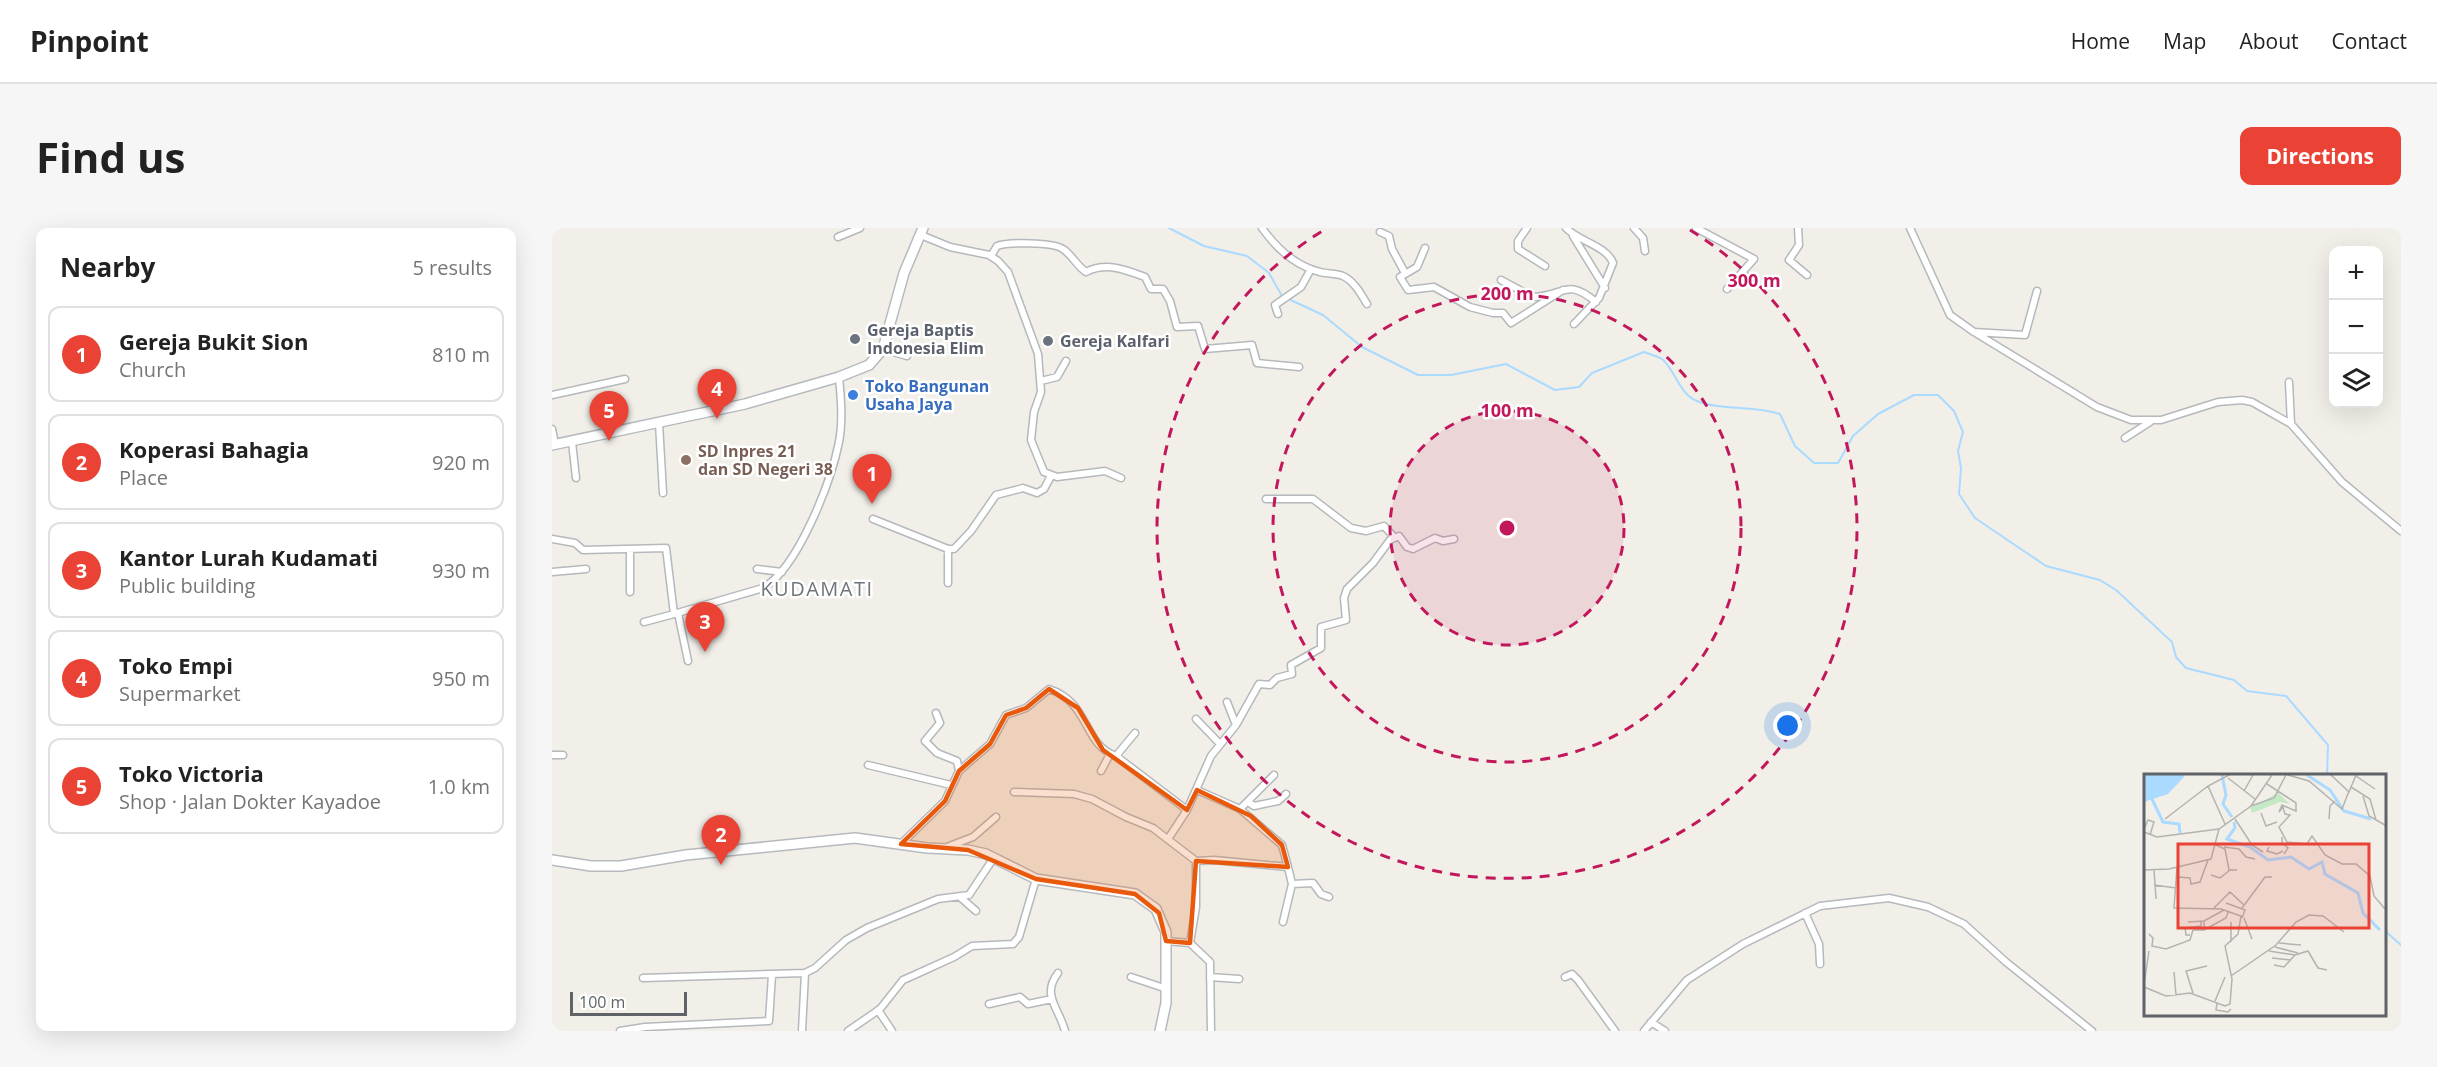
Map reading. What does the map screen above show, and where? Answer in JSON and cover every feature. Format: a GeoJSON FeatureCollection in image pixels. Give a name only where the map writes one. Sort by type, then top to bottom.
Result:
{"type":"FeatureCollection","features":[{"type":"Feature","properties":{"kind":"street"},"geometry":{"type":"LineString","coordinates":[[838,237],[860,228]]}},
{"type":"Feature","properties":{"kind":"street"},"geometry":{"type":"LineString","coordinates":[[1262,228],[1291,259],[1311,269],[1345,276],[1354,284],[1367,304]]}},
{"type":"Feature","properties":{"kind":"street"},"geometry":{"type":"LineString","coordinates":[[1527,228],[1518,241],[1518,249],[1545,266]]}},
{"type":"Feature","properties":{"kind":"street"},"geometry":{"type":"LineString","coordinates":[[1566,228],[1605,288]]}},
{"type":"Feature","properties":{"kind":"street"},"geometry":{"type":"LineString","coordinates":[[1634,228],[1643,238],[1645,251]]}},
{"type":"Feature","properties":{"kind":"street"},"geometry":{"type":"LineString","coordinates":[[1696,228],[1754,259],[1727,289]]}},
{"type":"Feature","properties":{"kind":"street"},"geometry":{"type":"LineString","coordinates":[[1798,228],[1799,245],[1789,260],[1807,274]]}},
{"type":"Feature","properties":{"kind":"street"},"geometry":{"type":"LineString","coordinates":[[1910,228],[1950,315],[2097,407],[2131,420],[2153,421]]}},
{"type":"Feature","properties":{"kind":"street"},"geometry":{"type":"LineString","coordinates":[[552,429],[554,445],[572,442],[745,404],[839,377],[869,365],[883,349],[904,273],[922,232],[950,247],[991,256],[1004,266],[1012,281],[1034,338],[1041,381],[1031,440],[1044,472],[1051,476],[1105,471],[1120,478]]}},
{"type":"Feature","properties":{"kind":"street"},"geometry":{"type":"LineString","coordinates":[[1380,232],[1389,236],[1392,249],[1405,273]]}},
{"type":"Feature","properties":{"kind":"street"},"geometry":{"type":"LineString","coordinates":[[1573,236],[1612,258],[1613,267],[1605,288],[1596,302],[1574,324]]}},
{"type":"Feature","properties":{"kind":"street"},"geometry":{"type":"LineString","coordinates":[[991,256],[997,246],[1008,243],[1056,245],[1086,272],[1103,265],[1134,273],[1145,277],[1151,289],[1163,289],[1170,301],[1177,327],[1198,326],[1205,349],[1252,345],[1257,363],[1299,367]]}},
{"type":"Feature","properties":{"kind":"street"},"geometry":{"type":"LineString","coordinates":[[1425,248],[1420,264],[1405,273],[1401,280],[1408,290],[1438,288],[1470,308],[1503,313],[1511,323],[1563,290]]}},
{"type":"Feature","properties":{"kind":"street"},"geometry":{"type":"LineString","coordinates":[[1278,314],[1275,305],[1301,287],[1311,269]]}},
{"type":"Feature","properties":{"kind":"street"},"geometry":{"type":"LineString","coordinates":[[1501,280],[1533,297],[1570,288],[1581,290],[1596,302]]}},
{"type":"Feature","properties":{"kind":"street"},"geometry":{"type":"LineString","coordinates":[[1974,332],[2025,334],[2037,291]]}},
{"type":"Feature","properties":{"kind":"street"},"geometry":{"type":"LineString","coordinates":[[883,349],[907,356]]}},
{"type":"Feature","properties":{"kind":"street"},"geometry":{"type":"LineString","coordinates":[[1041,381],[1058,377],[1066,361]]}},
{"type":"Feature","properties":{"kind":"street"},"geometry":{"type":"LineString","coordinates":[[644,622],[755,591],[774,582],[782,572],[810,523],[839,444],[841,416],[839,377]]}},
{"type":"Feature","properties":{"kind":"street"},"geometry":{"type":"LineString","coordinates":[[552,395],[625,379]]}},
{"type":"Feature","properties":{"kind":"street"},"geometry":{"type":"LineString","coordinates":[[2289,382],[2291,424]]}},
{"type":"Feature","properties":{"kind":"street"},"geometry":{"type":"LineString","coordinates":[[2125,438],[2153,421],[2218,402],[2242,400],[2274,412],[2291,424],[2342,482],[2401,531]]}},
{"type":"Feature","properties":{"kind":"street"},"geometry":{"type":"LineString","coordinates":[[659,423],[663,493]]}},
{"type":"Feature","properties":{"kind":"street"},"geometry":{"type":"LineString","coordinates":[[572,442],[576,478]]}},
{"type":"Feature","properties":{"kind":"street"},"geometry":{"type":"LineString","coordinates":[[873,519],[948,549],[958,548],[996,495],[1023,488],[1037,493],[1044,489],[1051,476]]}},
{"type":"Feature","properties":{"kind":"street"},"geometry":{"type":"LineString","coordinates":[[1266,499],[1313,499],[1351,528],[1366,531],[1384,526],[1394,537]]}},
{"type":"Feature","properties":{"kind":"street"},"geometry":{"type":"LineString","coordinates":[[1168,839],[1187,810],[1211,756],[1236,725],[1260,683],[1270,685],[1276,678],[1292,674],[1291,665],[1321,648],[1323,626],[1347,620],[1344,598],[1347,589],[1394,537],[1399,536],[1407,547],[1413,549],[1430,539],[1454,539]]}},
{"type":"Feature","properties":{"kind":"street"},"geometry":{"type":"LineString","coordinates":[[552,539],[575,543],[583,550],[666,548],[676,613],[688,661]]}},
{"type":"Feature","properties":{"kind":"street"},"geometry":{"type":"LineString","coordinates":[[948,549],[948,583]]}},
{"type":"Feature","properties":{"kind":"street"},"geometry":{"type":"LineString","coordinates":[[630,550],[630,592]]}},
{"type":"Feature","properties":{"kind":"street"},"geometry":{"type":"LineString","coordinates":[[552,572],[586,569]]}},
{"type":"Feature","properties":{"kind":"street"},"geometry":{"type":"LineString","coordinates":[[757,569],[782,572]]}},
{"type":"Feature","properties":{"kind":"street"},"geometry":{"type":"LineString","coordinates":[[901,844],[945,801],[959,771],[990,744],[1006,715],[1026,708],[1048,689],[1078,708],[1097,743],[1187,810]]}},
{"type":"Feature","properties":{"kind":"street"},"geometry":{"type":"LineString","coordinates":[[1227,702],[1236,725]]}},
{"type":"Feature","properties":{"kind":"street"},"geometry":{"type":"LineString","coordinates":[[936,713],[940,723],[925,741],[937,753],[957,761],[959,771]]}},
{"type":"Feature","properties":{"kind":"street"},"geometry":{"type":"LineString","coordinates":[[1196,719],[1220,744]]}},
{"type":"Feature","properties":{"kind":"street"},"geometry":{"type":"LineString","coordinates":[[1101,771],[1135,733]]}},
{"type":"Feature","properties":{"kind":"street"},"geometry":{"type":"LineString","coordinates":[[552,755],[563,755]]}},
{"type":"Feature","properties":{"kind":"street"},"geometry":{"type":"LineString","coordinates":[[868,765],[951,785]]}},
{"type":"Feature","properties":{"kind":"street"},"geometry":{"type":"LineString","coordinates":[[1240,809],[1274,775]]}},
{"type":"Feature","properties":{"kind":"street"},"geometry":{"type":"LineString","coordinates":[[1197,790],[1240,809],[1282,845],[1292,884],[1283,922]]}},
{"type":"Feature","properties":{"kind":"street"},"geometry":{"type":"LineString","coordinates":[[1014,792],[1074,795],[1092,799],[1153,828],[1196,861],[1214,860],[1288,867]]}},
{"type":"Feature","properties":{"kind":"street"},"geometry":{"type":"LineString","coordinates":[[1248,802],[1254,806],[1275,802],[1286,794]]}},
{"type":"Feature","properties":{"kind":"street"},"geometry":{"type":"LineString","coordinates":[[947,847],[973,837],[996,817]]}},
{"type":"Feature","properties":{"kind":"street"},"geometry":{"type":"LineString","coordinates":[[552,860],[591,866],[613,866],[796,842],[855,838],[927,848],[947,847],[968,850],[1036,879],[1114,889],[1142,897],[1159,913],[1166,940],[1167,989],[1166,1009],[1160,1031]]}},
{"type":"Feature","properties":{"kind":"street"},"geometry":{"type":"LineString","coordinates":[[643,978],[805,973],[857,932],[938,898],[960,897],[973,891],[993,859]]}},
{"type":"Feature","properties":{"kind":"street"},"geometry":{"type":"LineString","coordinates":[[1190,943],[1196,907],[1196,861]]}},
{"type":"Feature","properties":{"kind":"street"},"geometry":{"type":"LineString","coordinates":[[848,1031],[878,1010],[903,980],[976,945],[1013,944],[1018,938],[1036,879]]}},
{"type":"Feature","properties":{"kind":"street"},"geometry":{"type":"LineString","coordinates":[[1292,884],[1313,883],[1321,894],[1329,897]]}},
{"type":"Feature","properties":{"kind":"street"},"geometry":{"type":"LineString","coordinates":[[960,897],[976,912]]}},
{"type":"Feature","properties":{"kind":"street"},"geometry":{"type":"LineString","coordinates":[[1644,1031],[1676,991],[1698,971],[1805,913],[1830,904],[1889,898],[1928,907],[1964,924],[2006,963],[2092,1031]]}},
{"type":"Feature","properties":{"kind":"street"},"geometry":{"type":"LineString","coordinates":[[1805,913],[1819,944],[1820,964]]}},
{"type":"Feature","properties":{"kind":"street"},"geometry":{"type":"LineString","coordinates":[[1166,940],[1190,943],[1210,962],[1211,1031]]}},
{"type":"Feature","properties":{"kind":"street"},"geometry":{"type":"LineString","coordinates":[[802,1031],[805,973]]}},
{"type":"Feature","properties":{"kind":"street"},"geometry":{"type":"LineString","coordinates":[[1058,973],[1049,989],[1065,1031]]}},
{"type":"Feature","properties":{"kind":"street"},"geometry":{"type":"LineString","coordinates":[[620,1031],[645,1027],[769,1021],[772,975]]}},
{"type":"Feature","properties":{"kind":"street"},"geometry":{"type":"LineString","coordinates":[[1565,977],[1573,975],[1615,1031]]}},
{"type":"Feature","properties":{"kind":"street"},"geometry":{"type":"LineString","coordinates":[[1131,977],[1167,989]]}},
{"type":"Feature","properties":{"kind":"street"},"geometry":{"type":"LineString","coordinates":[[1210,977],[1239,979]]}},
{"type":"Feature","properties":{"kind":"street"},"geometry":{"type":"LineString","coordinates":[[989,1004],[1020,997],[1028,1004],[1052,999]]}},
{"type":"Feature","properties":{"kind":"street"},"geometry":{"type":"LineString","coordinates":[[878,1010],[892,1031]]}},
{"type":"Feature","properties":{"kind":"street"},"geometry":{"type":"LineString","coordinates":[[1651,1022],[1665,1031]]}},
{"type":"Feature","properties":{"kind":"highlighted area"},"geometry":{"type":"Polygon","coordinates":[[[1049,689],[1078,708],[1103,750],[1187,810],[1197,790],[1251,816],[1282,845],[1288,867],[1196,861],[1190,943],[1166,941],[1159,913],[1135,894],[1036,879],[968,850],[901,844],[945,801],[959,771],[990,744],[1006,715],[1026,708],[1049,689]]]}},
{"type":"Feature","properties":{"kind":"waterway"},"geometry":{"type":"LineString","coordinates":[[1169,228],[1204,246],[1247,256],[1269,273],[1282,296],[1323,315],[1362,347],[1418,375],[1451,375],[1506,364],[1555,390],[1579,387],[1592,373],[1644,352],[1662,359],[1681,387],[1697,401],[1717,406],[1780,414],[1795,446],[1814,463],[1838,463],[1853,436],[1878,414],[1914,395],[1938,395],[1954,411],[1963,432],[1958,451],[1961,468],[1959,494],[1975,518],[2046,566],[2100,580],[2116,590],[2172,642],[2176,657],[2186,668],[2234,680],[2247,691],[2286,696],[2328,745],[2327,774]]}},
{"type":"Feature","properties":{"kind":"waterway"},"geometry":{"type":"LineString","coordinates":[[2386,932],[2401,945]]}},
{"type":"Feature","properties":{"kind":"place","name":"Gereja Baptis Indonesia Elim"},"geometry":{"type":"Point","coordinates":[855,339]}},
{"type":"Feature","properties":{"kind":"place","name":"Gereja Kalfari"},"geometry":{"type":"Point","coordinates":[1048,341]}},
{"type":"Feature","properties":{"kind":"place","name":"Toko Bangunan Usaha Jaya"},"geometry":{"type":"Point","coordinates":[853,395]}},
{"type":"Feature","properties":{"kind":"place","name":"Toko Empi"},"geometry":{"type":"Point","coordinates":[717,419]}},
{"type":"Feature","properties":{"kind":"place","name":"Toko Victoria"},"geometry":{"type":"Point","coordinates":[609,441]}},
{"type":"Feature","properties":{"kind":"place","name":"SD Inpres 21 dan SD Negeri 38"},"geometry":{"type":"Point","coordinates":[686,460]}},
{"type":"Feature","properties":{"kind":"place","name":"Gereja Bukit Sion"},"geometry":{"type":"Point","coordinates":[872,504]}},
{"type":"Feature","properties":{"kind":"place","name":"Kantor Lurah Kudamati"},"geometry":{"type":"Point","coordinates":[705,652]}},
{"type":"Feature","properties":{"kind":"place","name":"Koperasi Bahagia"},"geometry":{"type":"Point","coordinates":[721,865]}},
{"type":"Feature","properties":{"kind":"district","name":"KUDAMATI"},"geometry":{"type":"Point","coordinates":[817,588]}}]}
